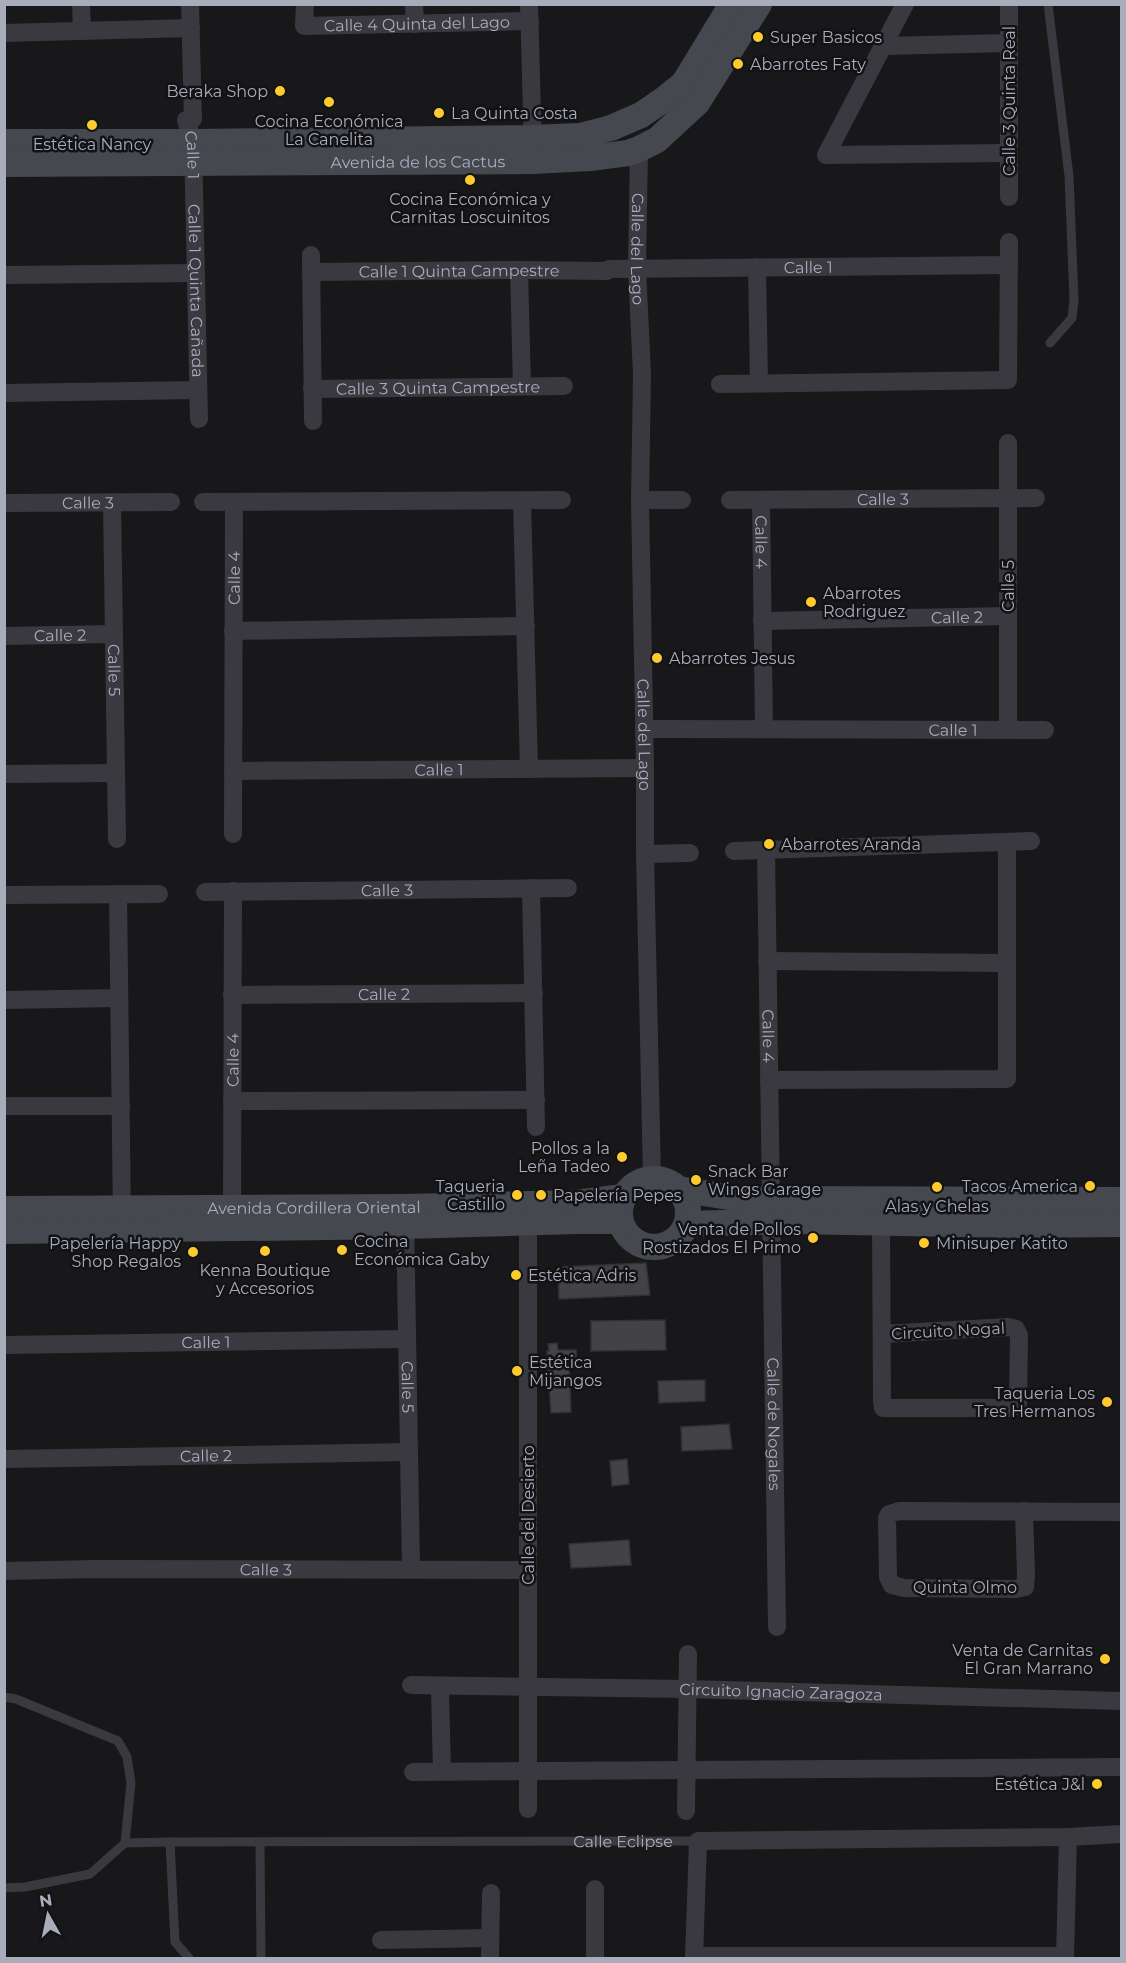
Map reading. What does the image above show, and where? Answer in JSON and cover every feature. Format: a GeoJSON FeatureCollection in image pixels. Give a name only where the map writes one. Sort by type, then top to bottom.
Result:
{"type":"FeatureCollection","features":[{"type":"Feature","properties":{"kind":"street"},"geometry":{"type":"LineString","coordinates":[[81,4],[82,31]]}},
{"type":"Feature","properties":{"kind":"street"},"geometry":{"type":"LineString","coordinates":[[4,33],[191,28],[190,4]]}},
{"type":"Feature","properties":{"kind":"street","name":"Calle 4 Quinta del Lago"},"geometry":{"type":"LineString","coordinates":[[305,4],[304,26],[415,24],[530,13]]}},
{"type":"Feature","properties":{"kind":"street"},"geometry":{"type":"LineString","coordinates":[[414,4],[415,24]]}},
{"type":"Feature","properties":{"kind":"street","name":"Avenida de los Cactus"},"geometry":{"type":"LineString","coordinates":[[533,149],[611,128],[641,115],[656,105],[684,82],[732,4]]}},
{"type":"Feature","properties":{"kind":"street","name":"Avenida de los Cactus"},"geometry":{"type":"LineString","coordinates":[[4,141],[191,141],[533,149],[590,158],[639,150],[657,140],[697,103],[759,4]]}},
{"type":"Feature","properties":{"kind":"street"},"geometry":{"type":"LineString","coordinates":[[905,4],[826,155],[1009,153]]}},
{"type":"Feature","properties":{"kind":"street","name":"Calle 3 Quinta Real"},"geometry":{"type":"LineString","coordinates":[[1009,4],[1009,196]]}},
{"type":"Feature","properties":{"kind":"street"},"geometry":{"type":"LineString","coordinates":[[530,13],[533,149]]}},
{"type":"Feature","properties":{"kind":"street","name":"Calle 1"},"geometry":{"type":"LineString","coordinates":[[191,28],[193,118],[191,141],[194,191]]}},
{"type":"Feature","properties":{"kind":"street"},"geometry":{"type":"LineString","coordinates":[[883,46],[1009,43]]}},
{"type":"Feature","properties":{"kind":"street","name":"Avenida de los Cactus"},"geometry":{"type":"LineString","coordinates":[[4,164],[191,141]]}},
{"type":"Feature","properties":{"kind":"street","name":"Calle del Lago"},"geometry":{"type":"LineString","coordinates":[[639,150],[637,269],[642,374],[640,500],[652,1178]]}},
{"type":"Feature","properties":{"kind":"street","name":"Calle 1 Quinta Cañada"},"geometry":{"type":"LineString","coordinates":[[194,191],[199,419]]}},
{"type":"Feature","properties":{"kind":"street"},"geometry":{"type":"LineString","coordinates":[[720,384],[1008,380],[1009,242]]}},
{"type":"Feature","properties":{"kind":"street","name":"Calle 1 Quinta Campestre"},"geometry":{"type":"LineString","coordinates":[[312,389],[311,264],[608,271]]}},
{"type":"Feature","properties":{"kind":"street","name":"Calle 1"},"geometry":{"type":"LineString","coordinates":[[608,271],[609,269],[1009,265]]}},
{"type":"Feature","properties":{"kind":"street"},"geometry":{"type":"LineString","coordinates":[[757,267],[759,383]]}},
{"type":"Feature","properties":{"kind":"street"},"geometry":{"type":"LineString","coordinates":[[519,270],[522,386]]}},
{"type":"Feature","properties":{"kind":"street"},"geometry":{"type":"LineString","coordinates":[[4,275],[196,273]]}},
{"type":"Feature","properties":{"kind":"street","name":"Calle 3 Quinta Campestre"},"geometry":{"type":"LineString","coordinates":[[312,389],[564,386]]}},
{"type":"Feature","properties":{"kind":"street"},"geometry":{"type":"LineString","coordinates":[[312,389],[313,421]]}},
{"type":"Feature","properties":{"kind":"street"},"geometry":{"type":"LineString","coordinates":[[4,393],[198,390]]}},
{"type":"Feature","properties":{"kind":"street","name":"Calle 5"},"geometry":{"type":"LineString","coordinates":[[1008,443],[1008,730]]}},
{"type":"Feature","properties":{"kind":"street","name":"Calle 3"},"geometry":{"type":"LineString","coordinates":[[730,500],[1036,498]]}},
{"type":"Feature","properties":{"kind":"street"},"geometry":{"type":"LineString","coordinates":[[203,502],[562,500]]}},
{"type":"Feature","properties":{"kind":"street"},"geometry":{"type":"LineString","coordinates":[[640,500],[682,500]]}},
{"type":"Feature","properties":{"kind":"street","name":"Calle 4"},"geometry":{"type":"LineString","coordinates":[[761,500],[764,729]]}},
{"type":"Feature","properties":{"kind":"street"},"geometry":{"type":"LineString","coordinates":[[522,501],[529,769]]}},
{"type":"Feature","properties":{"kind":"street","name":"Calle 3"},"geometry":{"type":"LineString","coordinates":[[4,502],[171,502]]}},
{"type":"Feature","properties":{"kind":"street","name":"Calle 5"},"geometry":{"type":"LineString","coordinates":[[112,502],[117,838]]}},
{"type":"Feature","properties":{"kind":"street","name":"Calle 4"},"geometry":{"type":"LineString","coordinates":[[233,834],[234,502]]}},
{"type":"Feature","properties":{"kind":"street","name":"Calle 2"},"geometry":{"type":"LineString","coordinates":[[762,621],[1008,616]]}},
{"type":"Feature","properties":{"kind":"street"},"geometry":{"type":"LineString","coordinates":[[233,631],[526,626]]}},
{"type":"Feature","properties":{"kind":"street","name":"Calle 2"},"geometry":{"type":"LineString","coordinates":[[4,636],[114,634]]}},
{"type":"Feature","properties":{"kind":"street","name":"Calle 1"},"geometry":{"type":"LineString","coordinates":[[644,729],[1045,730]]}},
{"type":"Feature","properties":{"kind":"street","name":"Calle 1"},"geometry":{"type":"LineString","coordinates":[[233,771],[645,768]]}},
{"type":"Feature","properties":{"kind":"street"},"geometry":{"type":"LineString","coordinates":[[4,774],[116,773]]}},
{"type":"Feature","properties":{"kind":"street"},"geometry":{"type":"LineString","coordinates":[[734,851],[1031,841]]}},
{"type":"Feature","properties":{"kind":"street"},"geometry":{"type":"LineString","coordinates":[[769,1080],[1007,1079],[1007,842]]}},
{"type":"Feature","properties":{"kind":"street","name":"Calle 4"},"geometry":{"type":"LineString","coordinates":[[766,850],[771,1211]]}},
{"type":"Feature","properties":{"kind":"street"},"geometry":{"type":"LineString","coordinates":[[645,854],[690,853]]}},
{"type":"Feature","properties":{"kind":"street"},"geometry":{"type":"LineString","coordinates":[[531,888],[536,1126]]}},
{"type":"Feature","properties":{"kind":"street","name":"Calle 3"},"geometry":{"type":"LineString","coordinates":[[205,891],[568,888]]}},
{"type":"Feature","properties":{"kind":"street","name":"Calle 4"},"geometry":{"type":"LineString","coordinates":[[232,891],[232,1218]]}},
{"type":"Feature","properties":{"kind":"street"},"geometry":{"type":"LineString","coordinates":[[118,894],[122,1219]]}},
{"type":"Feature","properties":{"kind":"street"},"geometry":{"type":"LineString","coordinates":[[4,895],[159,894]]}},
{"type":"Feature","properties":{"kind":"street"},"geometry":{"type":"LineString","coordinates":[[767,961],[1007,963]]}},
{"type":"Feature","properties":{"kind":"street","name":"Calle 2"},"geometry":{"type":"LineString","coordinates":[[232,995],[534,993]]}},
{"type":"Feature","properties":{"kind":"street"},"geometry":{"type":"LineString","coordinates":[[4,1000],[119,998]]}},
{"type":"Feature","properties":{"kind":"street"},"geometry":{"type":"LineString","coordinates":[[232,1101],[536,1100]]}},
{"type":"Feature","properties":{"kind":"street"},"geometry":{"type":"LineString","coordinates":[[4,1106],[121,1106]]}},
{"type":"Feature","properties":{"kind":"street"},"geometry":{"type":"LineString","coordinates":[[652,1178],[668,1182],[678,1189],[686,1199],[688,1212],[687,1224],[681,1235],[671,1244],[659,1248],[646,1247],[634,1242],[626,1233],[622,1209],[632,1187],[652,1178]]}},
{"type":"Feature","properties":{"kind":"street"},"geometry":{"type":"LineString","coordinates":[[678,1189],[741,1199],[771,1211],[880,1223],[1122,1224]]}},
{"type":"Feature","properties":{"kind":"street"},"geometry":{"type":"LineString","coordinates":[[1011,1225],[1012,1199]]}},
{"type":"Feature","properties":{"kind":"street"},"geometry":{"type":"LineString","coordinates":[[687,1224],[771,1211],[1012,1199],[1122,1200]]}},
{"type":"Feature","properties":{"kind":"street","name":"Avenida Cordillera Oriental"},"geometry":{"type":"LineString","coordinates":[[405,1217],[575,1203],[622,1209]]}},
{"type":"Feature","properties":{"kind":"street","name":"Avenida Cordillera Oriental"},"geometry":{"type":"LineString","coordinates":[[4,1209],[122,1219]]}},
{"type":"Feature","properties":{"kind":"street","name":"Avenida Cordillera Oriental"},"geometry":{"type":"LineString","coordinates":[[4,1231],[122,1219],[405,1217],[528,1222],[622,1209]]}},
{"type":"Feature","properties":{"kind":"street","name":"Calle de Nogales"},"geometry":{"type":"LineString","coordinates":[[771,1211],[777,1627]]}},
{"type":"Feature","properties":{"kind":"street","name":"Calle 5"},"geometry":{"type":"LineString","coordinates":[[405,1217],[411,1569]]}},
{"type":"Feature","properties":{"kind":"street","name":"Calle del Desierto"},"geometry":{"type":"LineString","coordinates":[[528,1222],[528,1809]]}},
{"type":"Feature","properties":{"kind":"street","name":"Circuito Nogal"},"geometry":{"type":"LineString","coordinates":[[880,1223],[883,1408],[1011,1408],[1018,1405],[1019,1335],[1016,1329],[1008,1327],[882,1334]]}},
{"type":"Feature","properties":{"kind":"street","name":"Calle 1"},"geometry":{"type":"LineString","coordinates":[[4,1345],[407,1340]]}},
{"type":"Feature","properties":{"kind":"street","name":"Calle 2"},"geometry":{"type":"LineString","coordinates":[[4,1459],[409,1452]]}},
{"type":"Feature","properties":{"kind":"street","name":"Quinta Olmo"},"geometry":{"type":"LineString","coordinates":[[1024,1511],[1025,1587],[1016,1589],[903,1588],[892,1585],[888,1577],[887,1518],[889,1514],[898,1511],[1024,1511],[1122,1512]]}},
{"type":"Feature","properties":{"kind":"street","name":"Calle 3"},"geometry":{"type":"LineString","coordinates":[[4,1571],[106,1569],[528,1570]]}},
{"type":"Feature","properties":{"kind":"street"},"geometry":{"type":"LineString","coordinates":[[686,1811],[688,1654]]}},
{"type":"Feature","properties":{"kind":"street","name":"Circuito Ignacio Zaragoza"},"geometry":{"type":"LineString","coordinates":[[411,1685],[687,1689],[1122,1701]]}},
{"type":"Feature","properties":{"kind":"street"},"geometry":{"type":"LineString","coordinates":[[441,1686],[442,1771]]}},
{"type":"Feature","properties":{"kind":"street"},"geometry":{"type":"LineString","coordinates":[[413,1772],[1122,1767]]}},
{"type":"Feature","properties":{"kind":"street","name":"Calle Eclipse"},"geometry":{"type":"LineString","coordinates":[[698,1841],[1068,1837],[1122,1834]]}},
{"type":"Feature","properties":{"kind":"street"},"geometry":{"type":"LineString","coordinates":[[698,1841],[694,1957],[1065,1957],[1068,1837]]}},
{"type":"Feature","properties":{"kind":"street"},"geometry":{"type":"LineString","coordinates":[[595,1889],[595,1959]]}},
{"type":"Feature","properties":{"kind":"street"},"geometry":{"type":"LineString","coordinates":[[490,1959],[491,1893]]}},
{"type":"Feature","properties":{"kind":"street"},"geometry":{"type":"LineString","coordinates":[[381,1940],[490,1938]]}},
{"type":"Feature","properties":{"kind":"lane"},"geometry":{"type":"LineString","coordinates":[[1048,4],[1069,176],[1074,300],[1072,318],[1050,343]]}},
{"type":"Feature","properties":{"kind":"lane"},"geometry":{"type":"LineString","coordinates":[[4,1697],[16,1699],[118,1741],[127,1757],[131,1783],[125,1844],[90,1874],[25,1887],[4,1888]]}},
{"type":"Feature","properties":{"kind":"lane","name":"Calle Eclipse"},"geometry":{"type":"LineString","coordinates":[[125,1844],[698,1841]]}},
{"type":"Feature","properties":{"kind":"lane"},"geometry":{"type":"LineString","coordinates":[[170,1842],[175,1942],[189,1959]]}},
{"type":"Feature","properties":{"kind":"lane"},"geometry":{"type":"LineString","coordinates":[[260,1843],[261,1959]]}},
{"type":"Feature","properties":{"kind":"building"},"geometry":{"type":"Polygon","coordinates":[[[646,1263],[650,1295],[559,1299],[558,1267],[646,1263]]]}},
{"type":"Feature","properties":{"kind":"building"},"geometry":{"type":"Polygon","coordinates":[[[665,1320],[666,1350],[591,1351],[591,1321],[665,1320]]]}},
{"type":"Feature","properties":{"kind":"building"},"geometry":{"type":"Polygon","coordinates":[[[557,1343],[558,1350],[576,1350],[577,1367],[569,1366],[571,1412],[551,1413],[547,1351],[549,1351],[548,1344],[557,1343]]]}},
{"type":"Feature","properties":{"kind":"building"},"geometry":{"type":"Polygon","coordinates":[[[705,1380],[705,1401],[659,1403],[658,1381],[705,1380]]]}},
{"type":"Feature","properties":{"kind":"building"},"geometry":{"type":"Polygon","coordinates":[[[729,1424],[732,1449],[682,1451],[681,1427],[729,1424]]]}},
{"type":"Feature","properties":{"kind":"building"},"geometry":{"type":"Polygon","coordinates":[[[627,1459],[629,1484],[612,1486],[610,1461],[627,1459]]]}},
{"type":"Feature","properties":{"kind":"building"},"geometry":{"type":"Polygon","coordinates":[[[629,1540],[631,1565],[571,1568],[569,1544],[629,1540]]]}},
{"type":"Feature","properties":{"kind":"place","name":"Super Basicos"},"geometry":{"type":"Point","coordinates":[758,37]}},
{"type":"Feature","properties":{"kind":"place","name":"Abarrotes Faty"},"geometry":{"type":"Point","coordinates":[738,64]}},
{"type":"Feature","properties":{"kind":"place","name":"Beraka Shop"},"geometry":{"type":"Point","coordinates":[280,91]}},
{"type":"Feature","properties":{"kind":"place","name":"Cocina Económica La Canelita"},"geometry":{"type":"Point","coordinates":[329,102]}},
{"type":"Feature","properties":{"kind":"place","name":"La Quinta Costa"},"geometry":{"type":"Point","coordinates":[439,113]}},
{"type":"Feature","properties":{"kind":"place","name":"Estética Nancy"},"geometry":{"type":"Point","coordinates":[92,125]}},
{"type":"Feature","properties":{"kind":"place","name":"Cocina Económica y Carnitas Loscuinitos"},"geometry":{"type":"Point","coordinates":[470,180]}},
{"type":"Feature","properties":{"kind":"place","name":"Abarrotes Rodriguez"},"geometry":{"type":"Point","coordinates":[811,602]}},
{"type":"Feature","properties":{"kind":"place","name":"Abarrotes Jesus"},"geometry":{"type":"Point","coordinates":[657,658]}},
{"type":"Feature","properties":{"kind":"place","name":"Abarrotes Aranda"},"geometry":{"type":"Point","coordinates":[769,844]}},
{"type":"Feature","properties":{"kind":"place","name":"Pollos a la Leña Tadeo"},"geometry":{"type":"Point","coordinates":[622,1157]}},
{"type":"Feature","properties":{"kind":"place","name":"Snack Bar Wings Garage"},"geometry":{"type":"Point","coordinates":[696,1180]}},
{"type":"Feature","properties":{"kind":"place","name":"Tacos America"},"geometry":{"type":"Point","coordinates":[1090,1186]}},
{"type":"Feature","properties":{"kind":"place","name":"Alas y Chelas"},"geometry":{"type":"Point","coordinates":[937,1187]}},
{"type":"Feature","properties":{"kind":"place","name":"Taqueria Castillo"},"geometry":{"type":"Point","coordinates":[517,1195]}},
{"type":"Feature","properties":{"kind":"place","name":"Papelería Pepes"},"geometry":{"type":"Point","coordinates":[541,1195]}},
{"type":"Feature","properties":{"kind":"place","name":"Venta de Pollos Rostizados El Primo"},"geometry":{"type":"Point","coordinates":[813,1238]}},
{"type":"Feature","properties":{"kind":"place","name":"Minisuper Katito"},"geometry":{"type":"Point","coordinates":[924,1243]}},
{"type":"Feature","properties":{"kind":"place","name":"Cocina Económica Gaby"},"geometry":{"type":"Point","coordinates":[342,1250]}},
{"type":"Feature","properties":{"kind":"place","name":"Kenna Boutique y Accesorios"},"geometry":{"type":"Point","coordinates":[265,1251]}},
{"type":"Feature","properties":{"kind":"place","name":"Papelería Happy Shop Regalos"},"geometry":{"type":"Point","coordinates":[193,1252]}},
{"type":"Feature","properties":{"kind":"place","name":"Estética Adris"},"geometry":{"type":"Point","coordinates":[516,1275]}},
{"type":"Feature","properties":{"kind":"place","name":"Estética Mijangos"},"geometry":{"type":"Point","coordinates":[517,1371]}},
{"type":"Feature","properties":{"kind":"place","name":"Taqueria Los Tres Hermanos"},"geometry":{"type":"Point","coordinates":[1107,1402]}},
{"type":"Feature","properties":{"kind":"place","name":"Venta de Carnitas El Gran Marrano"},"geometry":{"type":"Point","coordinates":[1105,1659]}},
{"type":"Feature","properties":{"kind":"place","name":"Estética J&l"},"geometry":{"type":"Point","coordinates":[1097,1784]}}]}
